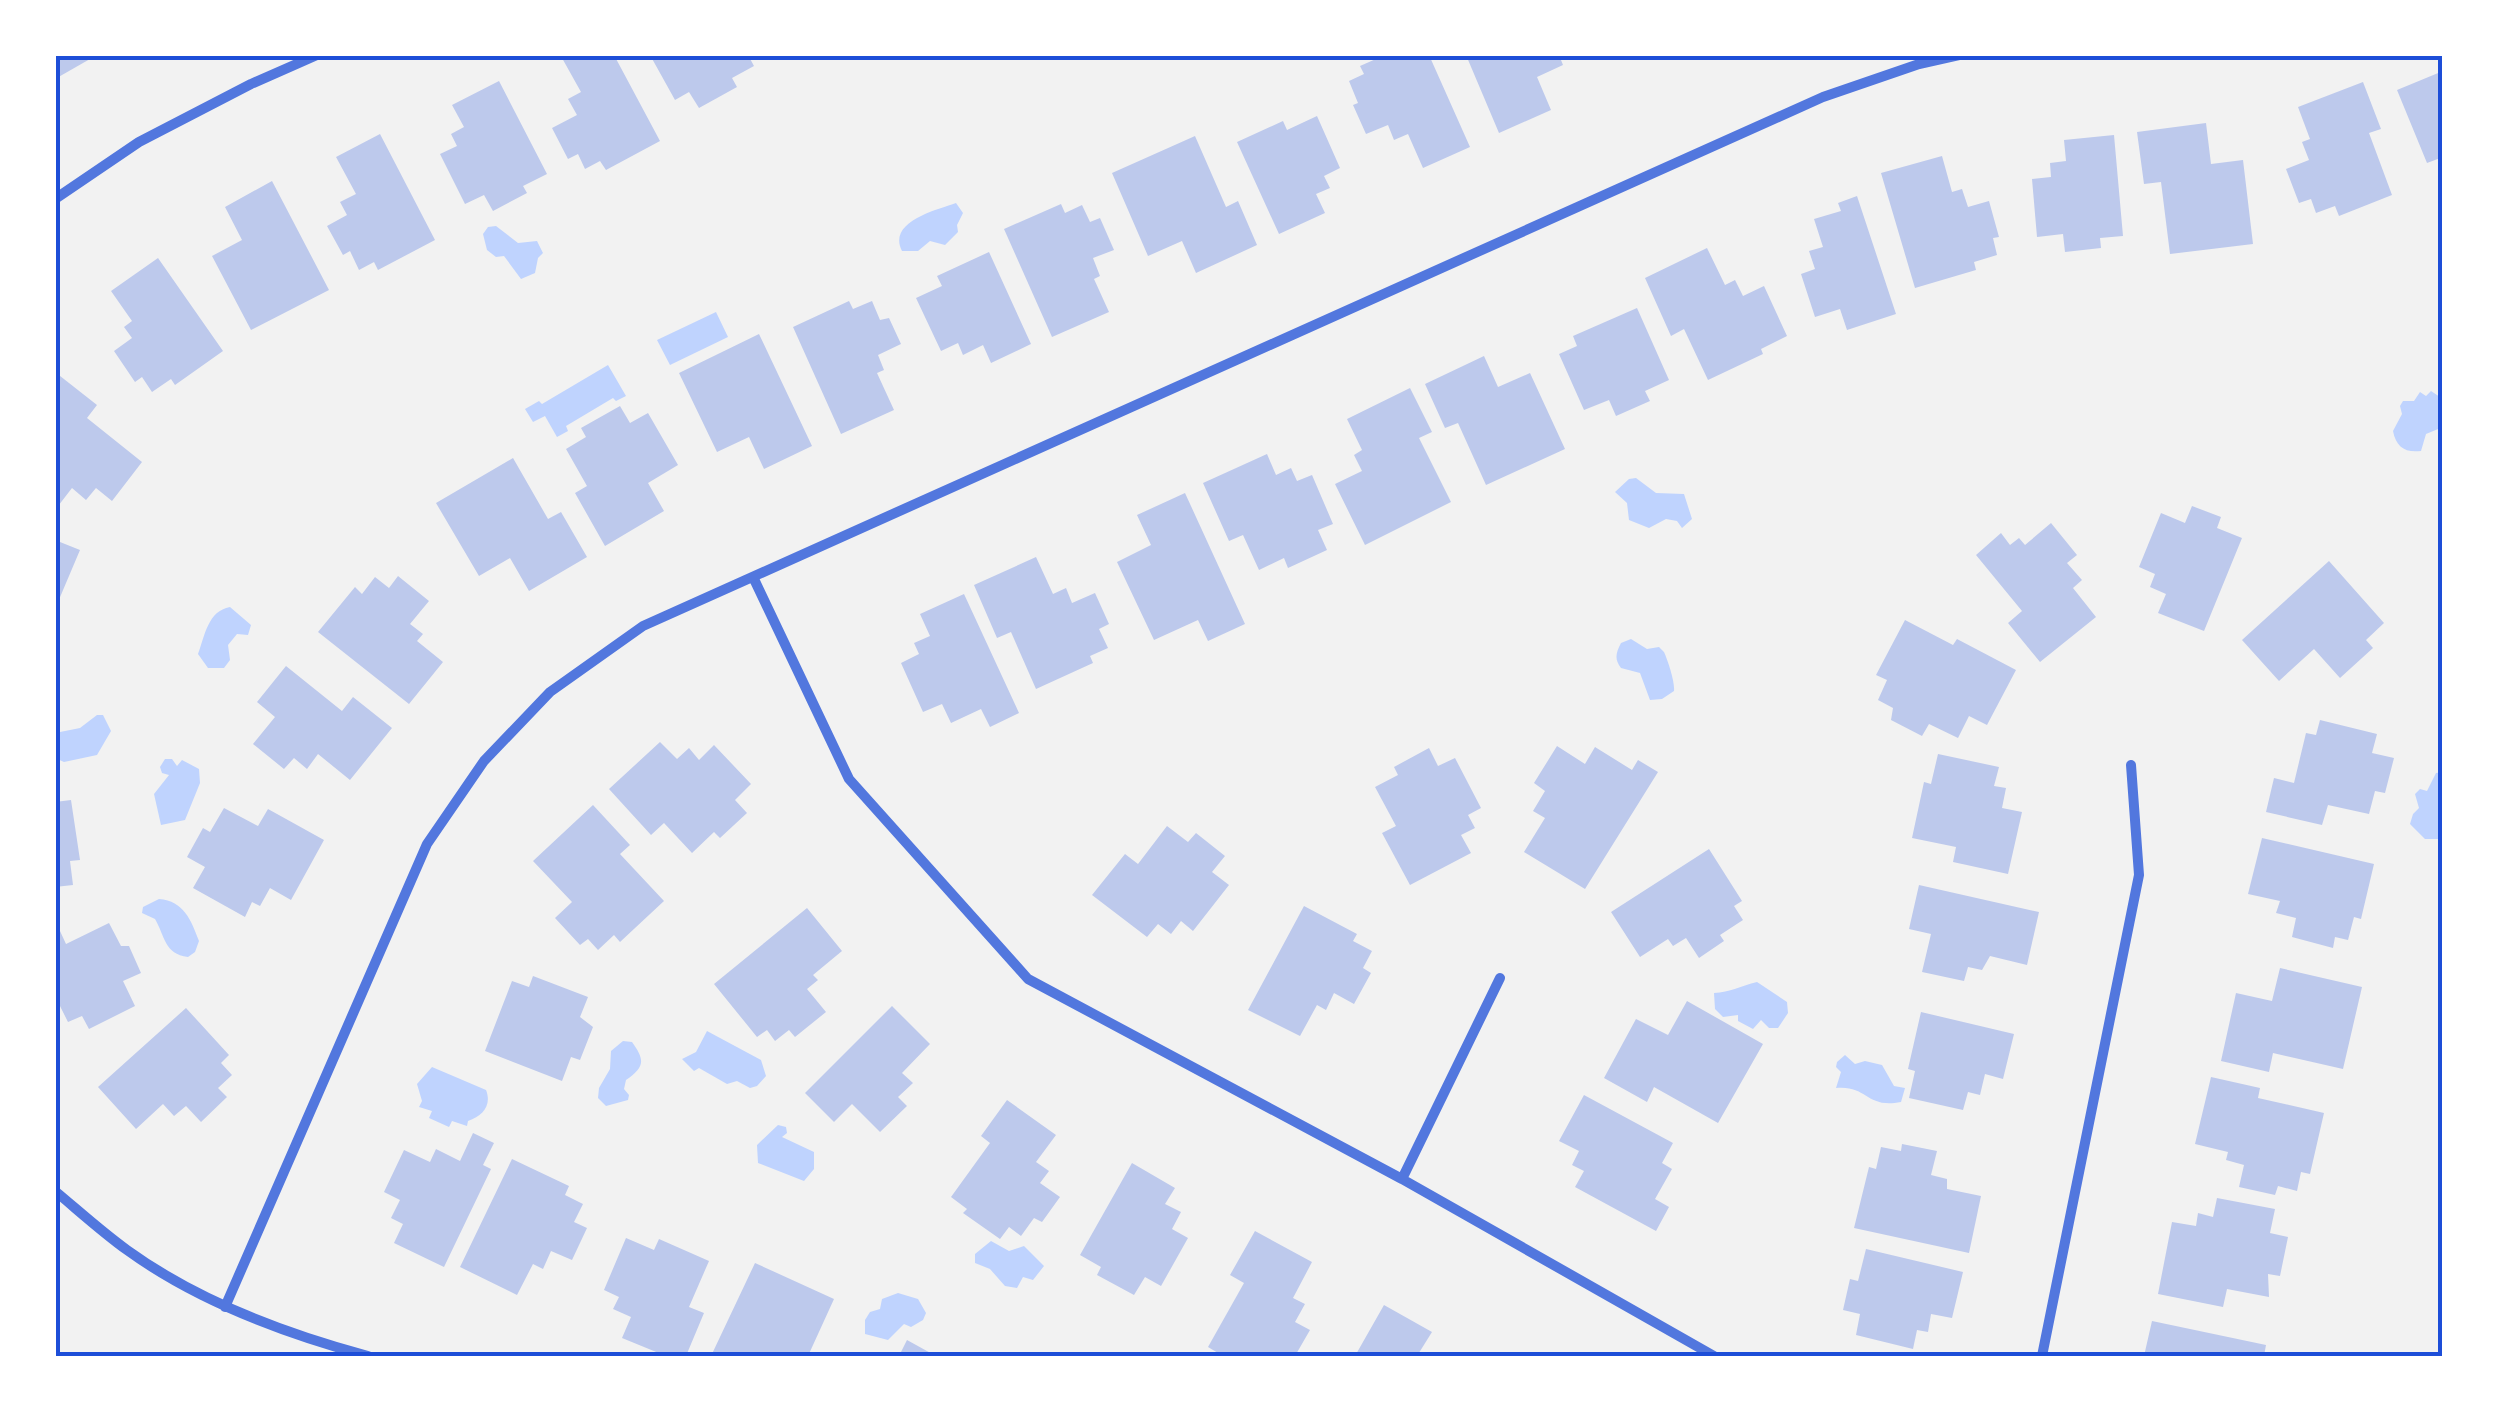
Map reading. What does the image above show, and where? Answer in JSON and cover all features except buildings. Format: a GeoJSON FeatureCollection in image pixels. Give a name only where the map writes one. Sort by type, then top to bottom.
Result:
{"type":"FeatureCollection","features":[{"type":"Feature","properties":{"kind":"street"},"geometry":{"type":"LineString","coordinates":[[55,199],[140,142],[251,84],[317,55]]}},
{"type":"Feature","properties":{"kind":"street"},"geometry":{"type":"LineString","coordinates":[[225,1307],[427,844],[484,761],[550,692],[643,626],[1823,98],[1919,64],[1959,55]]}},
{"type":"Feature","properties":{"kind":"street"},"geometry":{"type":"LineString","coordinates":[[754,579],[849,780],[1028,979],[1402,1179],[1714,1356]]}},
{"type":"Feature","properties":{"kind":"street"},"geometry":{"type":"LineString","coordinates":[[2042,1356],[2139,875],[2131,765]]}},
{"type":"Feature","properties":{"kind":"street"},"geometry":{"type":"LineString","coordinates":[[1402,1179],[1500,978]]}},
{"type":"Feature","properties":{"kind":"street"},"geometry":{"type":"LineString","coordinates":[[55,1191],[129,1252],[225,1307],[368,1356]]}},
{"type":"Feature","properties":{"kind":"water"},"geometry":{"type":"Polygon","coordinates":[[[956,203],[963,213],[958,232],[945,245],[930,241],[918,251],[902,251],[899,241],[907,225],[956,203]]]}},
{"type":"Feature","properties":{"kind":"water"},"geometry":{"type":"Polygon","coordinates":[[[496,226],[518,243],[537,241],[543,253],[535,273],[521,279],[504,256],[496,257],[487,250],[483,234],[488,227],[496,226]]]}},
{"type":"Feature","properties":{"kind":"water"},"geometry":{"type":"Polygon","coordinates":[[[716,312],[728,337],[670,365],[657,340],[716,312]]]}},
{"type":"Feature","properties":{"kind":"water"},"geometry":{"type":"Polygon","coordinates":[[[608,365],[626,396],[616,401],[613,398],[566,426],[568,431],[557,437],[545,416],[533,422],[525,409],[539,401],[542,404],[608,365]]]}},
{"type":"Feature","properties":{"kind":"water"},"geometry":{"type":"Polygon","coordinates":[[[2431,391],[2443,399],[2443,427],[2426,434],[2421,451],[2406,450],[2396,441],[2393,431],[2402,414],[2400,406],[2403,401],[2414,401],[2420,392],[2426,396],[2431,391]]]}},
{"type":"Feature","properties":{"kind":"water"},"geometry":{"type":"Polygon","coordinates":[[[1636,478],[1656,493],[1684,494],[1692,519],[1682,528],[1677,521],[1666,519],[1649,528],[1629,520],[1627,503],[1615,492],[1629,479],[1636,478]]]}},
{"type":"Feature","properties":{"kind":"water"},"geometry":{"type":"Polygon","coordinates":[[[230,607],[251,625],[248,635],[237,634],[228,645],[230,660],[224,668],[208,668],[198,654],[205,632],[217,613],[230,607]]]}},
{"type":"Feature","properties":{"kind":"water"},"geometry":{"type":"Polygon","coordinates":[[[1631,639],[1647,649],[1659,647],[1664,652],[1674,691],[1662,699],[1650,700],[1640,673],[1619,665],[1619,647],[1631,639]]]}},
{"type":"Feature","properties":{"kind":"water"},"geometry":{"type":"Polygon","coordinates":[[[103,715],[111,731],[97,755],[64,762],[55,758],[55,733],[80,728],[103,715]]]}},
{"type":"Feature","properties":{"kind":"water"},"geometry":{"type":"Polygon","coordinates":[[[165,759],[172,759],[177,766],[182,760],[199,769],[200,783],[185,820],[161,825],[154,794],[169,775],[162,773],[160,767],[165,759]]]}},
{"type":"Feature","properties":{"kind":"water"},"geometry":{"type":"Polygon","coordinates":[[[2443,772],[2443,839],[2425,839],[2410,824],[2419,808],[2415,794],[2420,789],[2427,791],[2436,773],[2443,772]]]}},
{"type":"Feature","properties":{"kind":"water"},"geometry":{"type":"Polygon","coordinates":[[[159,899],[175,903],[193,926],[199,941],[188,957],[174,952],[155,919],[142,913],[143,907],[159,899]]]}},
{"type":"Feature","properties":{"kind":"water"},"geometry":{"type":"Polygon","coordinates":[[[1757,982],[1787,1002],[1788,1013],[1778,1028],[1769,1028],[1761,1020],[1753,1029],[1738,1021],[1738,1015],[1723,1017],[1715,1009],[1714,993],[1757,982]]]}},
{"type":"Feature","properties":{"kind":"water"},"geometry":{"type":"Polygon","coordinates":[[[707,1031],[761,1060],[766,1076],[757,1086],[750,1088],[737,1081],[727,1084],[699,1068],[694,1071],[682,1059],[696,1052],[707,1031]]]}},
{"type":"Feature","properties":{"kind":"water"},"geometry":{"type":"Polygon","coordinates":[[[623,1041],[632,1042],[641,1063],[626,1080],[628,1100],[606,1106],[598,1098],[599,1088],[610,1069],[611,1051],[623,1041]]]}},
{"type":"Feature","properties":{"kind":"water"},"geometry":{"type":"Polygon","coordinates":[[[1845,1055],[1855,1064],[1865,1061],[1882,1065],[1894,1086],[1905,1088],[1901,1102],[1881,1102],[1855,1090],[1836,1088],[1841,1072],[1837,1062],[1845,1055]]]}},
{"type":"Feature","properties":{"kind":"water"},"geometry":{"type":"Polygon","coordinates":[[[432,1067],[486,1090],[485,1109],[467,1126],[452,1121],[449,1127],[429,1118],[432,1111],[419,1107],[422,1101],[417,1084],[432,1067]]]}},
{"type":"Feature","properties":{"kind":"water"},"geometry":{"type":"Polygon","coordinates":[[[778,1125],[786,1127],[787,1133],[782,1137],[814,1152],[814,1169],[804,1181],[758,1163],[757,1145],[778,1125]]]}},
{"type":"Feature","properties":{"kind":"water"},"geometry":{"type":"Polygon","coordinates":[[[991,1241],[1009,1251],[1024,1246],[1044,1266],[1033,1280],[1023,1277],[1017,1288],[1005,1286],[990,1269],[975,1263],[975,1254],[991,1241]]]}},
{"type":"Feature","properties":{"kind":"water"},"geometry":{"type":"Polygon","coordinates":[[[898,1293],[918,1299],[926,1313],[923,1320],[911,1327],[904,1324],[888,1340],[865,1334],[865,1320],[870,1312],[880,1309],[882,1299],[898,1293]]]}}]}
